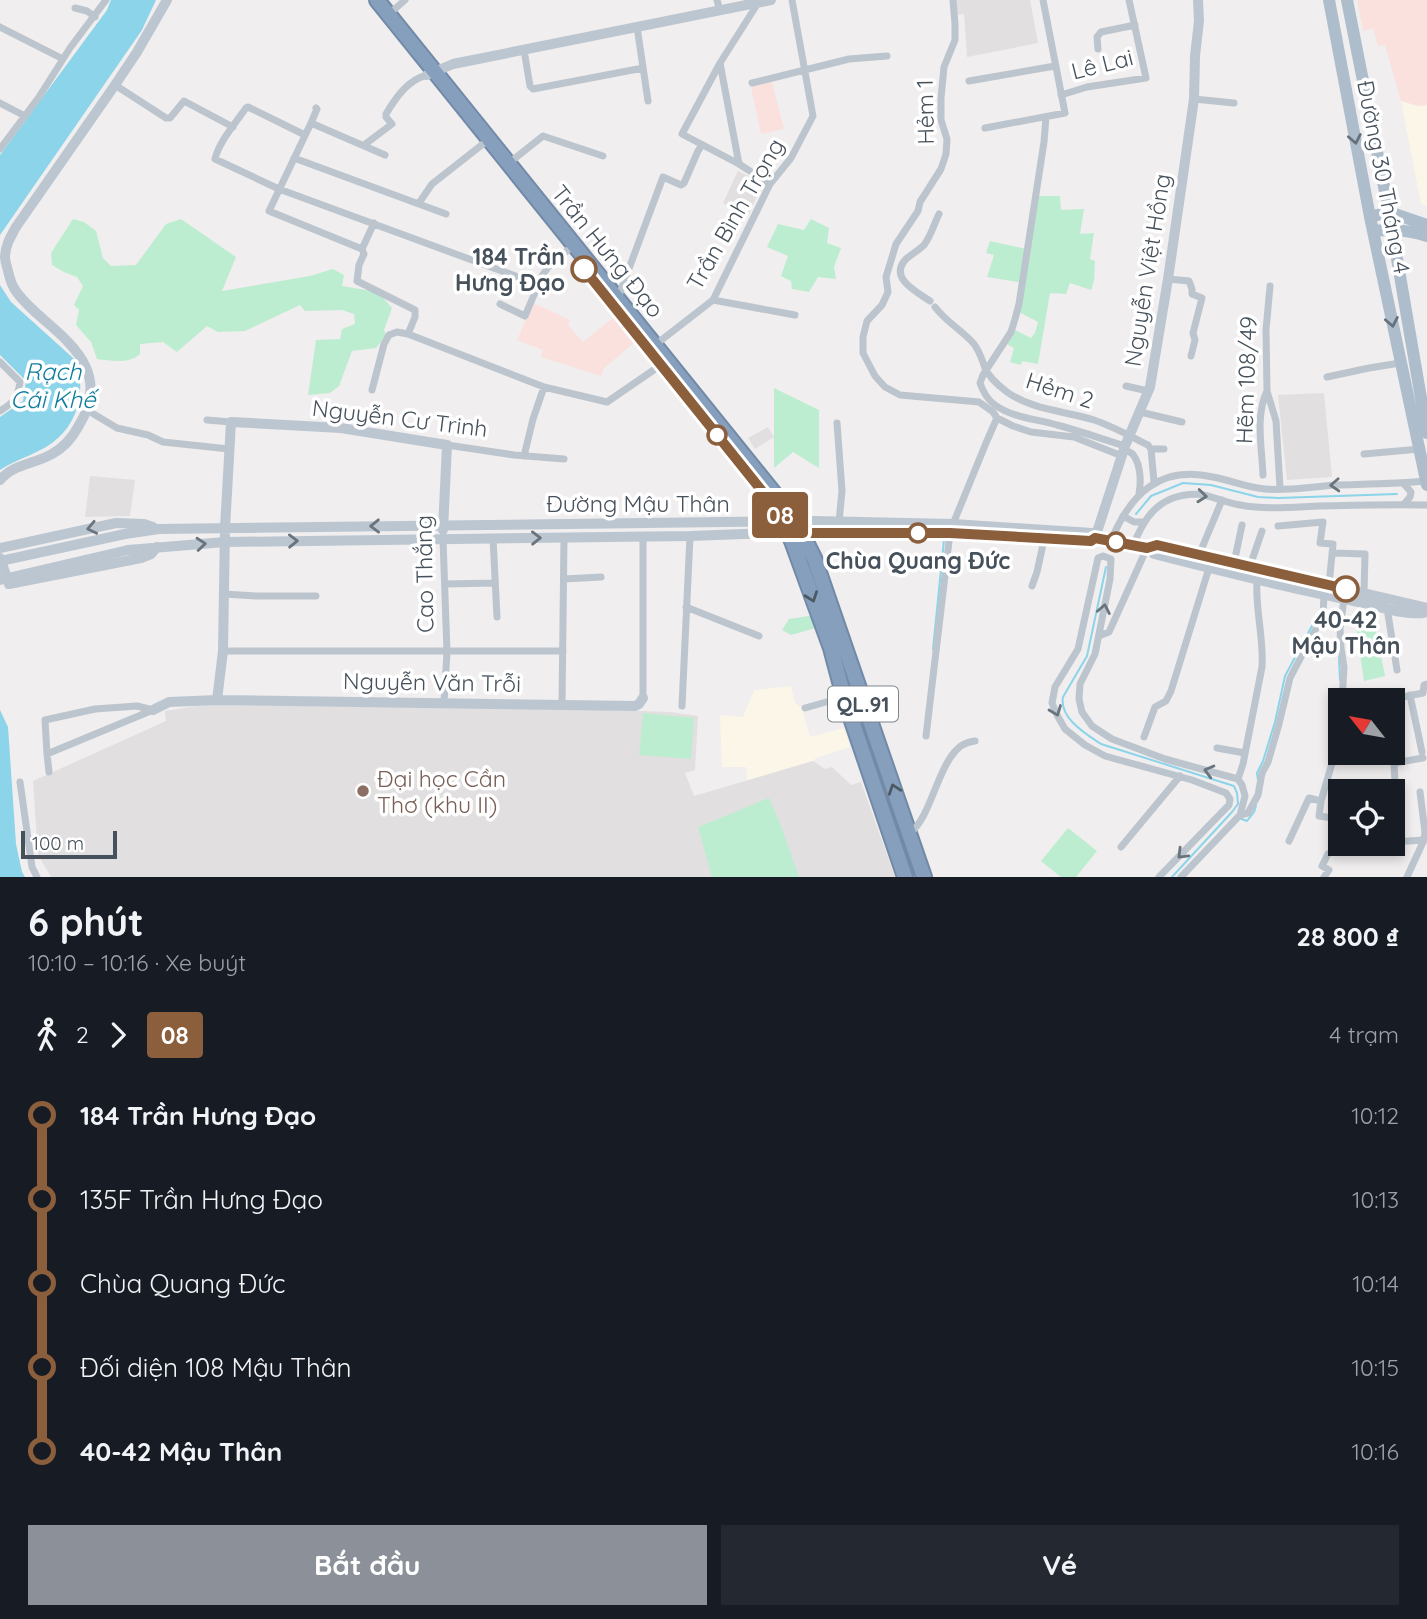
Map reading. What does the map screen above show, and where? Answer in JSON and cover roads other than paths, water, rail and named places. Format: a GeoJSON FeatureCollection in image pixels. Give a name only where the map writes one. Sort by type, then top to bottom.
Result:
{"type":"FeatureCollection","features":[{"type":"Feature","properties":{"kind":"highway","name":"Trần Hưng Đạo"},"geometry":{"type":"LineString","coordinates":[[367,0],[508,163],[780,502],[792,527]]}},
{"type":"Feature","properties":{"kind":"highway","name":"Trần Hưng Đạo"},"geometry":{"type":"LineString","coordinates":[[377,0],[483,144],[792,527]]}},
{"type":"Feature","properties":{"kind":"highway","name":"QL.91"},"geometry":{"type":"LineString","coordinates":[[792,527],[845,697],[906,877]]}},
{"type":"Feature","properties":{"kind":"highway","name":"QL.91"},"geometry":{"type":"LineString","coordinates":[[792,527],[814,558],[922,873]]}},
{"type":"Feature","properties":{"kind":"main road","name":"Đường 30 Tháng 4"},"geometry":{"type":"LineString","coordinates":[[1329,0],[1370,217],[1427,483]]}},
{"type":"Feature","properties":{"kind":"main road","name":"Đường 30 Tháng 4"},"geometry":{"type":"LineString","coordinates":[[1347,0],[1389,212],[1427,432]]}},
{"type":"Feature","properties":{"kind":"main road"},"geometry":{"type":"LineString","coordinates":[[1335,35],[1353,29]]}},
{"type":"Feature","properties":{"kind":"main road"},"geometry":{"type":"LineString","coordinates":[[1370,217],[1389,212],[1427,225]]}},
{"type":"Feature","properties":{"kind":"main road"},"geometry":{"type":"LineString","coordinates":[[1374,231],[1391,229],[1427,236]]}},
{"type":"Feature","properties":{"kind":"main road"},"geometry":{"type":"LineString","coordinates":[[906,877],[922,873]]}},
{"type":"Feature","properties":{"kind":"street"},"geometry":{"type":"LineString","coordinates":[[0,149],[106,0]]}},
{"type":"Feature","properties":{"kind":"street"},"geometry":{"type":"LineString","coordinates":[[0,480],[6,473],[52,454],[65,445],[77,429],[91,398],[89,373],[79,354],[34,312],[14,288],[5,256],[9,240],[137,52],[167,0]]}},
{"type":"Feature","properties":{"kind":"street"},"geometry":{"type":"LineString","coordinates":[[388,15],[405,0]]}},
{"type":"Feature","properties":{"kind":"street"},"geometry":{"type":"LineString","coordinates":[[364,145],[391,124],[386,114],[415,78],[453,64],[637,27],[718,5],[771,0]]}},
{"type":"Feature","properties":{"kind":"street","name":"Trần Bình Trọng"},"geometry":{"type":"LineString","coordinates":[[654,345],[713,300],[770,184],[791,159],[813,116],[792,0]]}},
{"type":"Feature","properties":{"kind":"street","name":"Hẻm 1"},"geometry":{"type":"LineString","coordinates":[[953,0],[955,40],[944,67],[941,98],[941,120],[947,139],[946,154],[941,169],[920,202],[918,211],[896,244],[886,277],[888,292],[882,305],[867,321],[863,352],[875,376],[885,387],[900,395],[979,402],[998,418],[1031,432],[1125,447]]}},
{"type":"Feature","properties":{"kind":"street","name":"Lê Lai"},"geometry":{"type":"LineString","coordinates":[[1043,0],[1065,113],[1046,117]]}},
{"type":"Feature","properties":{"kind":"street","name":"Lê Lai"},"geometry":{"type":"LineString","coordinates":[[1060,95],[1087,87],[1146,78],[1129,0]]}},
{"type":"Feature","properties":{"kind":"street","name":"Nguyễn Việt Hồng"},"geometry":{"type":"LineString","coordinates":[[1104,540],[1125,447],[1148,391],[1168,279],[1194,99],[1198,0]]}},
{"type":"Feature","properties":{"kind":"street"},"geometry":{"type":"LineString","coordinates":[[758,2],[681,134],[739,164],[770,184]]}},
{"type":"Feature","properties":{"kind":"street"},"geometry":{"type":"LineString","coordinates":[[75,8],[87,11],[95,17]]}},
{"type":"Feature","properties":{"kind":"street","name":"Lê Lai"},"geometry":{"type":"LineString","coordinates":[[1098,49],[1097,37],[1101,32],[1135,25]]}},
{"type":"Feature","properties":{"kind":"street"},"geometry":{"type":"LineString","coordinates":[[0,27],[63,60]]}},
{"type":"Feature","properties":{"kind":"street"},"geometry":{"type":"LineString","coordinates":[[637,27],[648,101]]}},
{"type":"Feature","properties":{"kind":"street"},"geometry":{"type":"LineString","coordinates":[[524,50],[530,86],[534,89],[643,68]]}},
{"type":"Feature","properties":{"kind":"street"},"geometry":{"type":"LineString","coordinates":[[752,83],[849,59],[887,55]]}},
{"type":"Feature","properties":{"kind":"street"},"geometry":{"type":"LineString","coordinates":[[720,63],[739,164]]}},
{"type":"Feature","properties":{"kind":"street"},"geometry":{"type":"LineString","coordinates":[[969,81],[1055,66]]}},
{"type":"Feature","properties":{"kind":"street"},"geometry":{"type":"LineString","coordinates":[[115,85],[166,118],[170,118],[184,101],[233,127]]}},
{"type":"Feature","properties":{"kind":"street"},"geometry":{"type":"LineString","coordinates":[[1194,99],[1234,103]]}},
{"type":"Feature","properties":{"kind":"street"},"geometry":{"type":"LineString","coordinates":[[0,103],[25,116]]}},
{"type":"Feature","properties":{"kind":"street"},"geometry":{"type":"LineString","coordinates":[[305,135],[248,107],[216,153],[215,159],[279,189],[537,284]]}},
{"type":"Feature","properties":{"kind":"street"},"geometry":{"type":"LineString","coordinates":[[316,108],[269,211],[362,248]]}},
{"type":"Feature","properties":{"kind":"street"},"geometry":{"type":"LineString","coordinates":[[985,128],[1046,117],[1019,304],[1011,332],[981,379],[982,388],[998,407],[1022,417],[1073,429],[1125,447],[1148,445],[1151,449],[1154,482]]}},
{"type":"Feature","properties":{"kind":"street"},"geometry":{"type":"LineString","coordinates":[[311,124],[385,155]]}},
{"type":"Feature","properties":{"kind":"street"},"geometry":{"type":"LineString","coordinates":[[508,163],[543,136],[603,156]]}},
{"type":"Feature","properties":{"kind":"street"},"geometry":{"type":"LineString","coordinates":[[419,203],[432,184],[483,144]]}},
{"type":"Feature","properties":{"kind":"street"},"geometry":{"type":"LineString","coordinates":[[617,299],[663,177],[681,185],[684,183],[702,145]]}},
{"type":"Feature","properties":{"kind":"street"},"geometry":{"type":"LineString","coordinates":[[294,158],[446,214]]}},
{"type":"Feature","properties":{"kind":"street","name":"Hẻm 2"},"geometry":{"type":"LineString","coordinates":[[939,214],[925,244],[905,260],[901,268],[905,284],[933,304],[942,317],[974,344],[986,371],[1006,392],[1045,408],[1093,420],[1125,447]]}},
{"type":"Feature","properties":{"kind":"street"},"geometry":{"type":"LineString","coordinates":[[374,223],[362,248],[364,254],[356,281],[415,310],[408,334]]}},
{"type":"Feature","properties":{"kind":"street"},"geometry":{"type":"LineString","coordinates":[[500,304],[525,316],[537,284],[548,267],[568,250]]}},
{"type":"Feature","properties":{"kind":"street"},"geometry":{"type":"LineString","coordinates":[[1168,279],[1189,281],[1192,294],[1202,298],[1191,356]]}},
{"type":"Feature","properties":{"kind":"street","name":"Hẽm 108/49"},"geometry":{"type":"LineString","coordinates":[[1263,475],[1261,414],[1267,391],[1266,330],[1270,286]]}},
{"type":"Feature","properties":{"kind":"street"},"geometry":{"type":"LineString","coordinates":[[713,300],[794,315]]}},
{"type":"Feature","properties":{"kind":"street"},"geometry":{"type":"LineString","coordinates":[[372,390],[384,344],[388,335],[397,332],[544,387],[607,402],[661,365]]}},
{"type":"Feature","properties":{"kind":"street"},"geometry":{"type":"LineString","coordinates":[[0,362],[20,382],[19,396],[11,405],[0,411]]}},
{"type":"Feature","properties":{"kind":"street"},"geometry":{"type":"LineString","coordinates":[[1327,377],[1400,363]]}},
{"type":"Feature","properties":{"kind":"street"},"geometry":{"type":"LineString","coordinates":[[1126,386],[1148,391]]}},
{"type":"Feature","properties":{"kind":"street"},"geometry":{"type":"LineString","coordinates":[[524,456],[544,387]]}},
{"type":"Feature","properties":{"kind":"street"},"geometry":{"type":"LineString","coordinates":[[1267,391],[1276,421],[1280,488]]}},
{"type":"Feature","properties":{"kind":"street"},"geometry":{"type":"LineString","coordinates":[[87,410],[117,428],[148,435],[163,442],[229,449]]}},
{"type":"Feature","properties":{"kind":"street"},"geometry":{"type":"LineString","coordinates":[[1140,412],[1182,422]]}},
{"type":"Feature","properties":{"kind":"street"},"geometry":{"type":"LineString","coordinates":[[926,736],[952,529],[998,418]]}},
{"type":"Feature","properties":{"kind":"street","name":"Nguyễn Cư Trinh"},"geometry":{"type":"LineString","coordinates":[[207,420],[341,428],[524,456],[564,459]]}},
{"type":"Feature","properties":{"kind":"street"},"geometry":{"type":"LineString","coordinates":[[217,700],[223,651],[230,422]]}},
{"type":"Feature","properties":{"kind":"street"},"geometry":{"type":"LineString","coordinates":[[837,422],[842,491],[838,522]]}},
{"type":"Feature","properties":{"kind":"street","name":"Cao Thắng"},"geometry":{"type":"LineString","coordinates":[[444,703],[447,652],[443,526],[447,445]]}},
{"type":"Feature","properties":{"kind":"street"},"geometry":{"type":"LineString","coordinates":[[1125,447],[1135,456],[1141,479],[1139,495]]}},
{"type":"Feature","properties":{"kind":"street"},"geometry":{"type":"LineString","coordinates":[[1151,449],[1164,449]]}},
{"type":"Feature","properties":{"kind":"street"},"geometry":{"type":"LineString","coordinates":[[1364,454],[1420,449]]}},
{"type":"Feature","properties":{"kind":"street"},"geometry":{"type":"LineString","coordinates":[[1159,877],[1229,805],[1230,799],[1226,793],[1180,776],[1105,756],[1085,746],[1065,729],[1056,715],[1052,703],[1055,687],[1078,649],[1104,540],[1139,495],[1154,482],[1189,474],[1265,489],[1427,483]]}},
{"type":"Feature","properties":{"kind":"street"},"geometry":{"type":"LineString","coordinates":[[1403,483],[1411,492],[1404,504]]}},
{"type":"Feature","properties":{"kind":"street"},"geometry":{"type":"LineString","coordinates":[[1133,545],[1153,510],[1160,504],[1183,495],[1206,494],[1237,505],[1261,508],[1427,505]]}},
{"type":"Feature","properties":{"kind":"street"},"geometry":{"type":"LineString","coordinates":[[1199,555],[1223,500]]}},
{"type":"Feature","properties":{"kind":"street"},"geometry":{"type":"LineString","coordinates":[[1123,516],[1134,522],[1144,522]]}},
{"type":"Feature","properties":{"kind":"street","name":"Đường Mậu Thân"},"geometry":{"type":"LineString","coordinates":[[4,582],[128,550],[225,542],[690,536],[838,522],[952,529],[1044,540],[1104,540],[1147,548],[1157,545],[1250,566],[1326,590],[1344,599],[1369,597],[1387,608],[1420,614],[1427,610]]}},
{"type":"Feature","properties":{"kind":"street"},"geometry":{"type":"LineString","coordinates":[[1181,877],[1238,817],[1248,813],[1258,795],[1290,678],[1323,615],[1333,544],[1320,543],[1323,522],[1278,526]]}},
{"type":"Feature","properties":{"kind":"street"},"geometry":{"type":"LineString","coordinates":[[0,548],[116,523],[144,524],[159,529]]}},
{"type":"Feature","properties":{"kind":"street"},"geometry":{"type":"LineString","coordinates":[[612,523],[612,537]]}},
{"type":"Feature","properties":{"kind":"street","name":"Đường Mậu Thân"},"geometry":{"type":"LineString","coordinates":[[0,560],[159,529],[612,523],[1092,533],[1104,540]]}},
{"type":"Feature","properties":{"kind":"street"},"geometry":{"type":"LineString","coordinates":[[1234,562],[1241,526]]}},
{"type":"Feature","properties":{"kind":"street"},"geometry":{"type":"LineString","coordinates":[[1250,566],[1262,531]]}},
{"type":"Feature","properties":{"kind":"street"},"geometry":{"type":"LineString","coordinates":[[682,706],[690,536]]}},
{"type":"Feature","properties":{"kind":"street"},"geometry":{"type":"LineString","coordinates":[[562,704],[564,537]]}},
{"type":"Feature","properties":{"kind":"street"},"geometry":{"type":"LineString","coordinates":[[643,537],[643,698]]}},
{"type":"Feature","properties":{"kind":"street"},"geometry":{"type":"LineString","coordinates":[[493,538],[497,617]]}},
{"type":"Feature","properties":{"kind":"street"},"geometry":{"type":"LineString","coordinates":[[1032,586],[1044,540]]}},
{"type":"Feature","properties":{"kind":"street"},"geometry":{"type":"LineString","coordinates":[[1104,540],[1111,559],[1110,579],[1095,654],[1079,688],[1080,707],[1092,726],[1111,739],[1165,759],[1238,779],[1245,796],[1238,817]]}},
{"type":"Feature","properties":{"kind":"street"},"geometry":{"type":"LineString","coordinates":[[0,560],[4,582],[141,558],[151,554],[157,547]]}},
{"type":"Feature","properties":{"kind":"street"},"geometry":{"type":"LineString","coordinates":[[1098,636],[1109,632],[1147,548]]}},
{"type":"Feature","properties":{"kind":"street","name":"Đường Mậu Thân"},"geometry":{"type":"LineString","coordinates":[[1147,548],[1154,555],[1257,580],[1369,597],[1427,610]]}},
{"type":"Feature","properties":{"kind":"street"},"geometry":{"type":"LineString","coordinates":[[1333,553],[1365,554],[1369,597]]}},
{"type":"Feature","properties":{"kind":"street"},"geometry":{"type":"LineString","coordinates":[[1098,558],[1103,556],[1111,559]]}},
{"type":"Feature","properties":{"kind":"street"},"geometry":{"type":"LineString","coordinates":[[1144,737],[1155,707],[1166,701],[1171,691],[1209,568]]}},
{"type":"Feature","properties":{"kind":"street"},"geometry":{"type":"LineString","coordinates":[[564,579],[601,577]]}},
{"type":"Feature","properties":{"kind":"street"},"geometry":{"type":"LineString","coordinates":[[1238,779],[1262,667],[1257,580]]}},
{"type":"Feature","properties":{"kind":"street"},"geometry":{"type":"LineString","coordinates":[[445,584],[494,583]]}},
{"type":"Feature","properties":{"kind":"street"},"geometry":{"type":"LineString","coordinates":[[224,594],[316,596]]}},
{"type":"Feature","properties":{"kind":"street"},"geometry":{"type":"LineString","coordinates":[[1343,688],[1344,667],[1340,629],[1344,599]]}},
{"type":"Feature","properties":{"kind":"street"},"geometry":{"type":"LineString","coordinates":[[686,607],[759,636]]}},
{"type":"Feature","properties":{"kind":"street"},"geometry":{"type":"LineString","coordinates":[[1387,608],[1397,670]]}},
{"type":"Feature","properties":{"kind":"street"},"geometry":{"type":"LineString","coordinates":[[223,651],[563,651]]}},
{"type":"Feature","properties":{"kind":"street"},"geometry":{"type":"LineString","coordinates":[[1405,696],[1423,693],[1424,685],[1427,684]]}},
{"type":"Feature","properties":{"kind":"street"},"geometry":{"type":"LineString","coordinates":[[1405,760],[1422,755],[1410,695]]}},
{"type":"Feature","properties":{"kind":"street"},"geometry":{"type":"LineString","coordinates":[[805,708],[845,697]]}},
{"type":"Feature","properties":{"kind":"street","name":"Nguyễn Văn Trỗi"},"geometry":{"type":"LineString","coordinates":[[47,754],[169,702],[217,700],[635,706],[643,698]]}},
{"type":"Feature","properties":{"kind":"street","name":"Nguyễn Văn Trỗi"},"geometry":{"type":"LineString","coordinates":[[49,772],[45,720],[111,707],[137,706],[153,710]]}},
{"type":"Feature","properties":{"kind":"street"},"geometry":{"type":"LineString","coordinates":[[909,834],[928,807],[955,750],[961,744],[975,741]]}},
{"type":"Feature","properties":{"kind":"street"},"geometry":{"type":"LineString","coordinates":[[1217,748],[1245,753]]}},
{"type":"Feature","properties":{"kind":"street"},"geometry":{"type":"LineString","coordinates":[[1328,817],[1319,816],[1332,765]]}},
{"type":"Feature","properties":{"kind":"street"},"geometry":{"type":"LineString","coordinates":[[1121,847],[1180,776]]}},
{"type":"Feature","properties":{"kind":"street"},"geometry":{"type":"LineString","coordinates":[[20,782],[32,867],[37,877]]}},
{"type":"Feature","properties":{"kind":"street"},"geometry":{"type":"LineString","coordinates":[[1407,877],[1424,840],[1420,792]]}},
{"type":"Feature","properties":{"kind":"street"},"geometry":{"type":"LineString","coordinates":[[1290,841],[1309,799],[1321,801]]}},
{"type":"Feature","properties":{"kind":"street"},"geometry":{"type":"LineString","coordinates":[[1405,841],[1424,840]]}},
{"type":"Feature","properties":{"kind":"street"},"geometry":{"type":"LineString","coordinates":[[1324,877],[1329,870],[1322,866],[1328,855]]}},
{"type":"Feature","properties":{"kind":"water"},"geometry":{"type":"Polygon","coordinates":[[[111,0],[156,0],[142,30],[0,235],[0,155],[107,10],[111,0]]]}},
{"type":"Feature","properties":{"kind":"water","name":"Rạch Cái Khế"},"geometry":{"type":"Polygon","coordinates":[[[0,285],[11,302],[73,358],[80,379],[80,389],[76,411],[66,430],[45,448],[0,470],[0,417],[23,401],[26,381],[0,355],[0,285]]]}},
{"type":"Feature","properties":{"kind":"water"},"geometry":{"type":"Polygon","coordinates":[[[0,710],[8,727],[16,844],[25,877],[0,877],[0,710]]]}},
{"type":"Feature","properties":{"kind":"waterway"},"geometry":{"type":"LineString","coordinates":[[1136,514],[1151,496],[1183,483],[1211,485],[1258,497],[1397,494]]}},
{"type":"Feature","properties":{"kind":"waterway"},"geometry":{"type":"LineString","coordinates":[[933,649],[944,540]]}},
{"type":"Feature","properties":{"kind":"waterway"},"geometry":{"type":"LineString","coordinates":[[1106,567],[1087,656],[1063,697],[1065,712],[1075,725],[1101,744],[1234,786],[1237,793],[1238,804],[1232,812],[1172,877]]}},
{"type":"Feature","properties":{"kind":"waterway"},"geometry":{"type":"LineString","coordinates":[[1258,780],[1257,773],[1275,722],[1285,676],[1319,613]]}},
{"type":"Feature","properties":{"kind":"waterway"},"geometry":{"type":"LineString","coordinates":[[1339,657],[1340,680]]}},
{"type":"Feature","properties":{"kind":"waterway"},"geometry":{"type":"LineString","coordinates":[[1239,818],[1247,821],[1256,806]]}},
{"type":"Feature","properties":{"kind":"place","name":"184 Trần Hưng Đạo"},"geometry":{"type":"Point","coordinates":[584,269]}},
{"type":"Feature","properties":{"kind":"place","name":"Chùa Quang Đức"},"geometry":{"type":"Point","coordinates":[918,533]}},
{"type":"Feature","properties":{"kind":"place","name":"40-42 Mậu Thân"},"geometry":{"type":"Point","coordinates":[1346,589]}},
{"type":"Feature","properties":{"kind":"place","name":"Đại học Cần Thơ (khu II)"},"geometry":{"type":"Point","coordinates":[363,791]}}]}
